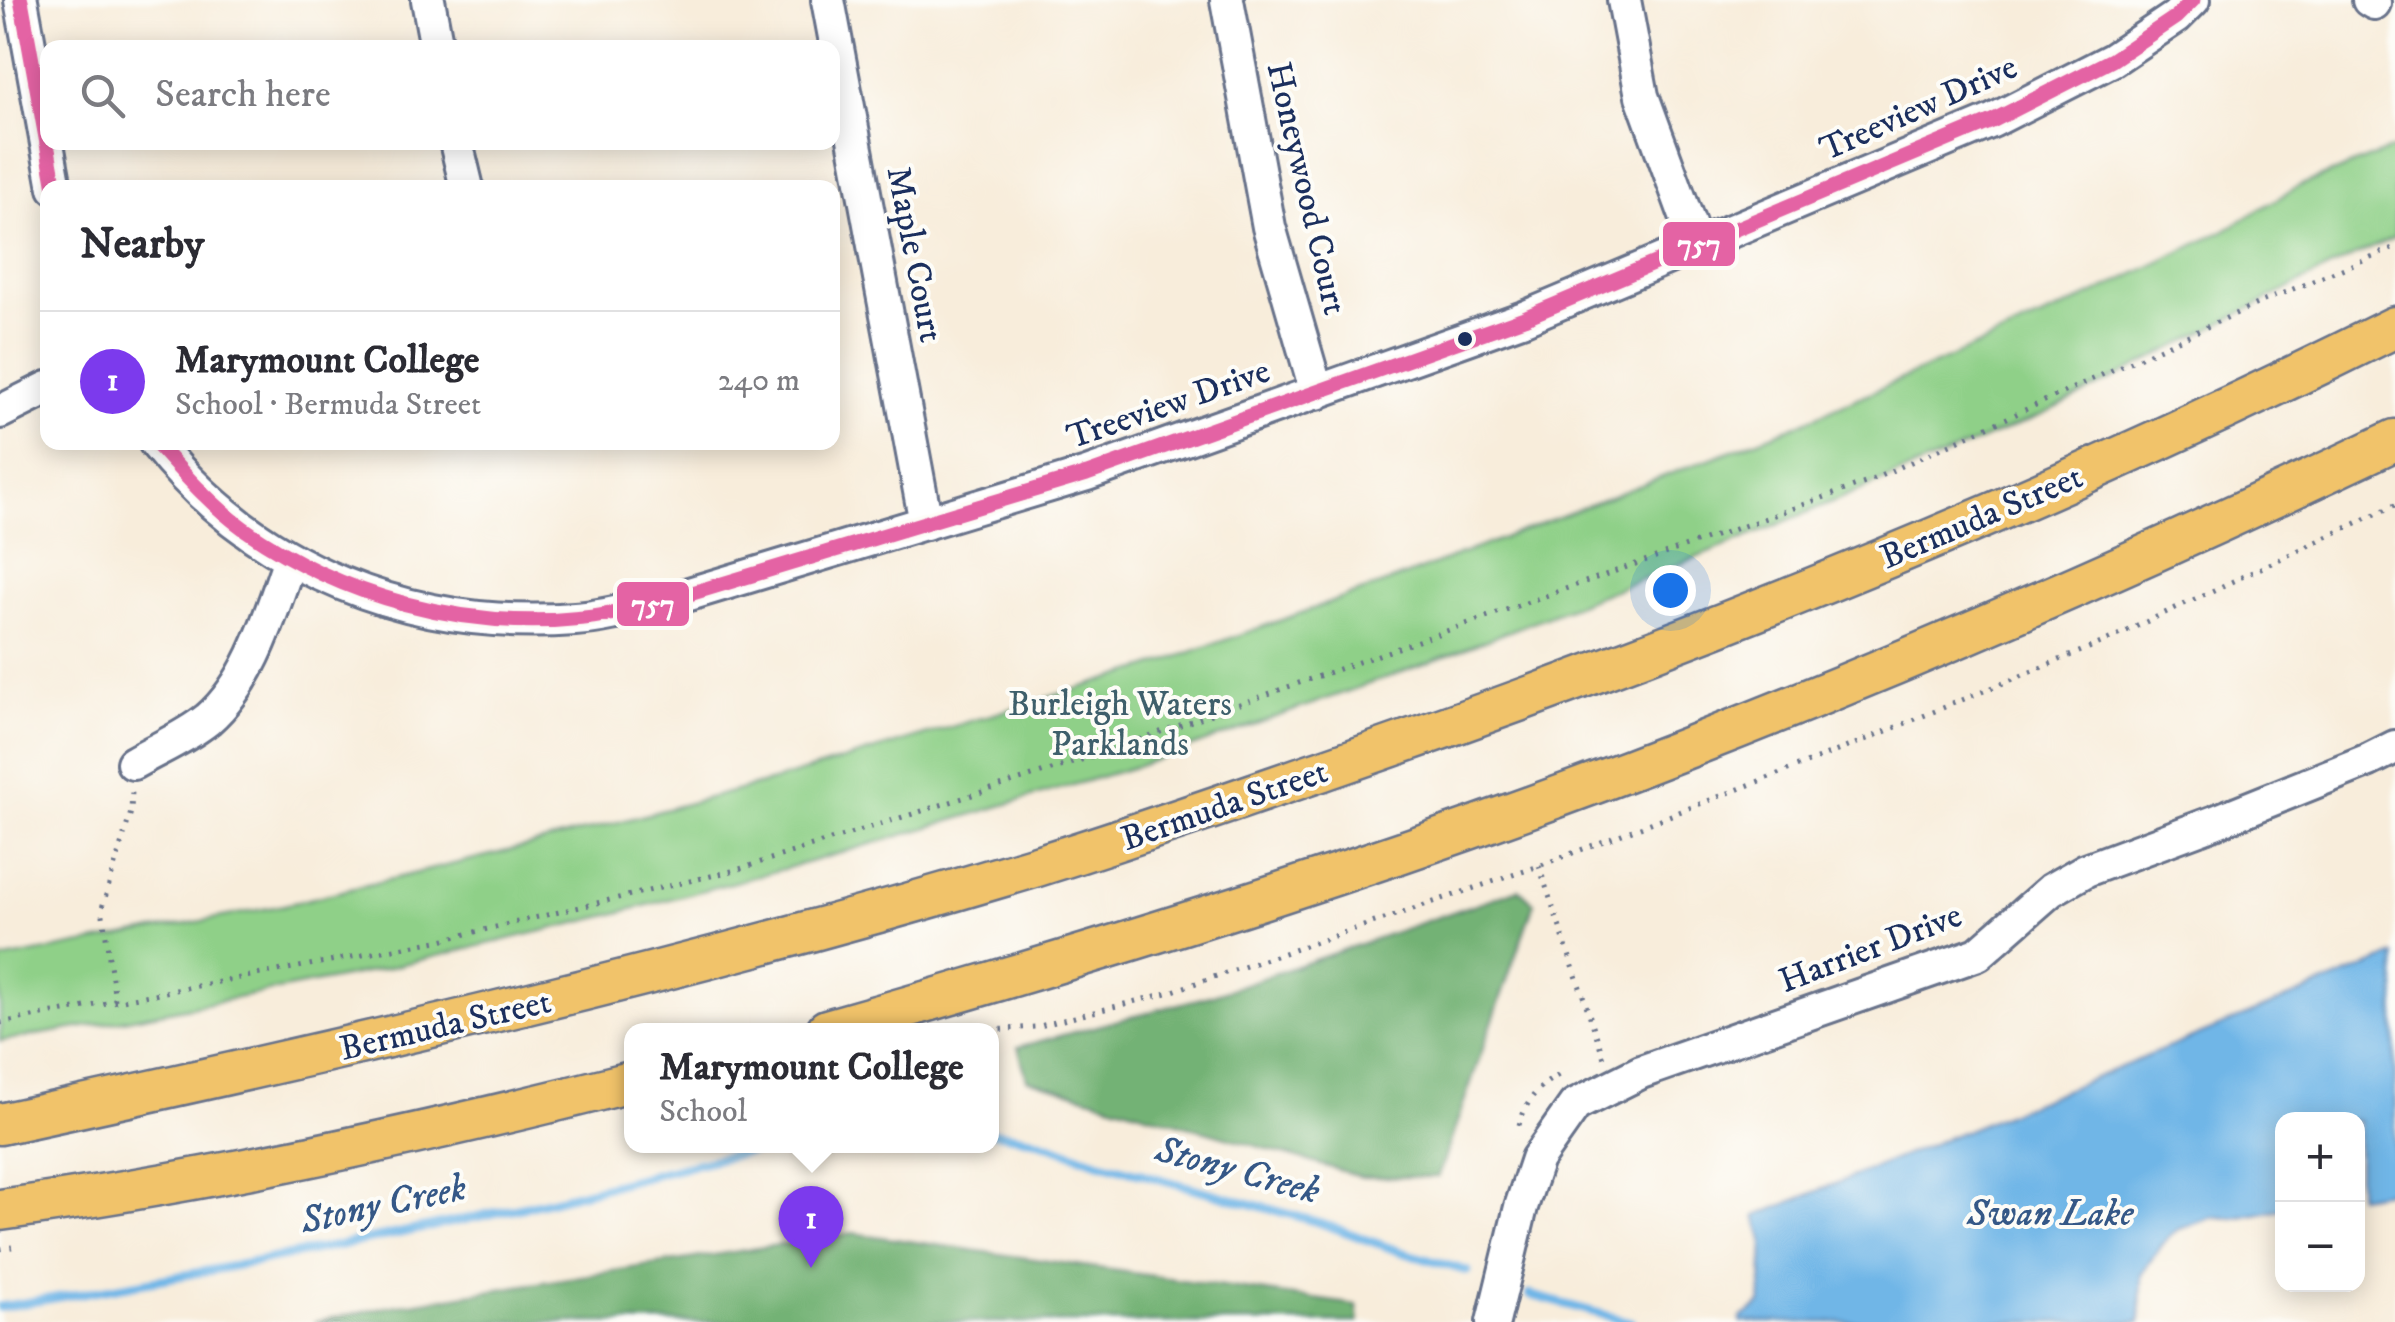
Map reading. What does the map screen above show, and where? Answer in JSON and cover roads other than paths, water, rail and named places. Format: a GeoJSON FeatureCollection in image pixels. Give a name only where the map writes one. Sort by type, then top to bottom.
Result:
{"type":"FeatureCollection","features":[{"type":"Feature","properties":{"kind":"main road","name":"Bermuda Street"},"geometry":{"type":"LineString","coordinates":[[0,1124],[615,983],[896,907],[1212,808],[1546,693],[1835,579],[2103,464],[2395,326]]}},
{"type":"Feature","properties":{"kind":"main road"},"geometry":{"type":"LineString","coordinates":[[852,1023],[1232,910],[1393,856],[1690,747],[2063,593],[2395,440]]}},
{"type":"Feature","properties":{"kind":"main road"},"geometry":{"type":"LineString","coordinates":[[0,1210],[168,1184],[446,1126],[624,1084]]}},
{"type":"Feature","properties":{"kind":"street"},"geometry":{"type":"LineString","coordinates":[[21,0],[40,108]]}},
{"type":"Feature","properties":{"kind":"street"},"geometry":{"type":"LineString","coordinates":[[428,0],[436,40]]}},
{"type":"Feature","properties":{"kind":"street","name":"Maple Court"},"geometry":{"type":"LineString","coordinates":[[828,0],[835,40]]}},
{"type":"Feature","properties":{"kind":"street","name":"Honeywood Court"},"geometry":{"type":"LineString","coordinates":[[1227,0],[1269,227],[1317,393]]}},
{"type":"Feature","properties":{"kind":"street"},"geometry":{"type":"LineString","coordinates":[[1624,0],[1642,96],[1697,246]]}},
{"type":"Feature","properties":{"kind":"street","name":"Treeview Drive"},"geometry":{"type":"LineString","coordinates":[[161,450],[209,502],[246,532],[290,560],[390,602],[455,616],[533,622],[579,619],[666,601],[1088,474],[1524,318],[1992,120],[2112,60],[2176,17],[2193,0]]}},
{"type":"Feature","properties":{"kind":"street","name":"Maple Court"},"geometry":{"type":"LineString","coordinates":[[840,64],[926,523]]}},
{"type":"Feature","properties":{"kind":"street"},"geometry":{"type":"LineString","coordinates":[[47,150],[53,180]]}},
{"type":"Feature","properties":{"kind":"street"},"geometry":{"type":"LineString","coordinates":[[458,150],[466,180]]}},
{"type":"Feature","properties":{"kind":"street"},"geometry":{"type":"LineString","coordinates":[[0,412],[40,392]]}},
{"type":"Feature","properties":{"kind":"street"},"geometry":{"type":"LineString","coordinates":[[133,763],[205,722],[224,703],[256,652],[290,560]]}},
{"type":"Feature","properties":{"kind":"street","name":"Harrier Drive"},"geometry":{"type":"LineString","coordinates":[[1493,1322],[1537,1159],[1575,1105],[1641,1072],[1978,954],[2052,890],[2086,870],[2216,822],[2395,747]]}},
{"type":"Feature","properties":{"kind":"water","name":"Swan Lake"},"geometry":{"type":"Polygon","coordinates":[[[2395,955],[2395,1190],[2365,1195],[2365,1112],[2275,1112],[2275,1210],[2234,1218],[2213,1217],[2177,1230],[2161,1245],[2141,1275],[2140,1322],[1741,1322],[1761,1304],[1764,1242],[1756,1216],[2395,955]]]}},
{"type":"Feature","properties":{"kind":"waterway","name":"Stony Creek"},"geometry":{"type":"LineString","coordinates":[[999,1133],[1032,1139],[1098,1162],[1321,1223],[1467,1271]]}},
{"type":"Feature","properties":{"kind":"waterway","name":"Stony Creek"},"geometry":{"type":"LineString","coordinates":[[0,1307],[399,1233],[742,1153]]}},
{"type":"Feature","properties":{"kind":"waterway","name":"Stony Creek"},"geometry":{"type":"LineString","coordinates":[[1530,1295],[1631,1322]]}},
{"type":"Feature","properties":{"kind":"place","name":"Marymount College"},"geometry":{"type":"Point","coordinates":[811,1268]}},
{"type":"Feature","properties":{"kind":"park label","name":"Burleigh Waters Parklands"},"geometry":{"type":"Point","coordinates":[1120,723]}}]}
